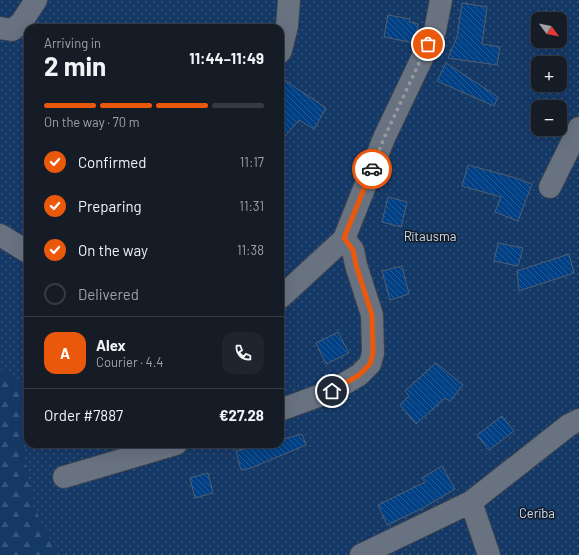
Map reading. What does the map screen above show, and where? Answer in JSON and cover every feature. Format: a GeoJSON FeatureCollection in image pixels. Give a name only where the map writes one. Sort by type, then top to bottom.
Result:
{"type":"FeatureCollection","features":[{"type":"Feature","properties":{"kind":"lane"},"geometry":{"type":"LineString","coordinates":[[0,28],[12,30],[22,23],[36,0]]}},
{"type":"Feature","properties":{"kind":"lane"},"geometry":{"type":"LineString","coordinates":[[284,40],[288,26],[289,0]]}},
{"type":"Feature","properties":{"kind":"lane"},"geometry":{"type":"LineString","coordinates":[[284,294],[344,238],[384,138],[435,31],[441,0]]}},
{"type":"Feature","properties":{"kind":"lane"},"geometry":{"type":"LineString","coordinates":[[550,187],[579,128]]}},
{"type":"Feature","properties":{"kind":"lane"},"geometry":{"type":"LineString","coordinates":[[284,409],[332,391],[359,375],[370,364],[373,353],[372,315],[356,265],[353,250],[344,238]]}},
{"type":"Feature","properties":{"kind":"lane"},"geometry":{"type":"LineString","coordinates":[[361,555],[471,502],[569,425],[579,420]]}},
{"type":"Feature","properties":{"kind":"lane"},"geometry":{"type":"LineString","coordinates":[[64,477],[162,448]]}},
{"type":"Feature","properties":{"kind":"lane"},"geometry":{"type":"LineString","coordinates":[[471,502],[489,555]]}},
{"type":"Feature","properties":{"kind":"green space","name":"Rītausma"},"geometry":{"type":"Polygon","coordinates":[[[0,0],[579,0],[579,555],[0,555],[0,0]]]}},
{"type":"Feature","properties":{"kind":"green space"},"geometry":{"type":"Polygon","coordinates":[[[0,369],[24,383],[25,448],[23,453],[32,503],[58,555],[0,555],[0,369]]]}},
{"type":"Feature","properties":{"kind":"building"},"geometry":{"type":"Polygon","coordinates":[[[462,3],[487,7],[482,44],[500,47],[497,65],[448,58],[457,37],[462,3]]]}},
{"type":"Feature","properties":{"kind":"building"},"geometry":{"type":"Polygon","coordinates":[[[388,15],[410,19],[409,22],[418,24],[415,43],[384,37],[388,15]]]}},
{"type":"Feature","properties":{"kind":"building"},"geometry":{"type":"Polygon","coordinates":[[[446,63],[498,97],[494,106],[437,81],[446,63]]]}},
{"type":"Feature","properties":{"kind":"building"},"geometry":{"type":"Polygon","coordinates":[[[284,80],[326,108],[314,129],[299,120],[284,137],[284,80]]]}},
{"type":"Feature","properties":{"kind":"building"},"geometry":{"type":"Polygon","coordinates":[[[468,165],[532,184],[518,221],[495,212],[501,197],[462,186],[468,165]]]}},
{"type":"Feature","properties":{"kind":"building"},"geometry":{"type":"Polygon","coordinates":[[[388,197],[407,202],[401,227],[382,222],[388,197]]]}},
{"type":"Feature","properties":{"kind":"building"},"geometry":{"type":"Polygon","coordinates":[[[498,243],[523,248],[518,266],[494,261],[498,243]]]}},
{"type":"Feature","properties":{"kind":"building"},"geometry":{"type":"Polygon","coordinates":[[[569,254],[574,273],[519,291],[517,271],[569,254]]]}},
{"type":"Feature","properties":{"kind":"building"},"geometry":{"type":"Polygon","coordinates":[[[402,266],[409,294],[390,300],[382,271],[402,266]]]}},
{"type":"Feature","properties":{"kind":"building"},"geometry":{"type":"Polygon","coordinates":[[[338,332],[349,353],[326,364],[316,343],[338,332]]]}},
{"type":"Feature","properties":{"kind":"building"},"geometry":{"type":"Polygon","coordinates":[[[436,363],[463,385],[450,401],[445,398],[416,424],[400,405],[409,396],[405,391],[436,363]]]}},
{"type":"Feature","properties":{"kind":"building"},"geometry":{"type":"Polygon","coordinates":[[[502,416],[514,431],[489,450],[477,435],[502,416]]]}},
{"type":"Feature","properties":{"kind":"building"},"geometry":{"type":"Polygon","coordinates":[[[302,434],[306,445],[251,468],[241,470],[236,451],[248,448],[284,448],[284,439],[302,434]]]}},
{"type":"Feature","properties":{"kind":"building"},"geometry":{"type":"Polygon","coordinates":[[[442,466],[455,489],[423,508],[387,525],[378,505],[425,482],[422,478],[442,466]]]}},
{"type":"Feature","properties":{"kind":"building"},"geometry":{"type":"Polygon","coordinates":[[[208,473],[213,493],[195,498],[190,478],[208,473]]]}},
{"type":"Feature","properties":{"kind":"way so far"},"geometry":{"type":"LineString","coordinates":[[372,169],[384,138],[428,44]]}},
{"type":"Feature","properties":{"kind":"route"},"geometry":{"type":"LineString","coordinates":[[332,391],[359,375],[370,364],[373,353],[372,315],[356,265],[353,250],[344,238],[372,169]]}},
{"type":"Feature","properties":{"kind":"park label","name":"Cerība"},"geometry":{"type":"Point","coordinates":[537,513]}}]}
